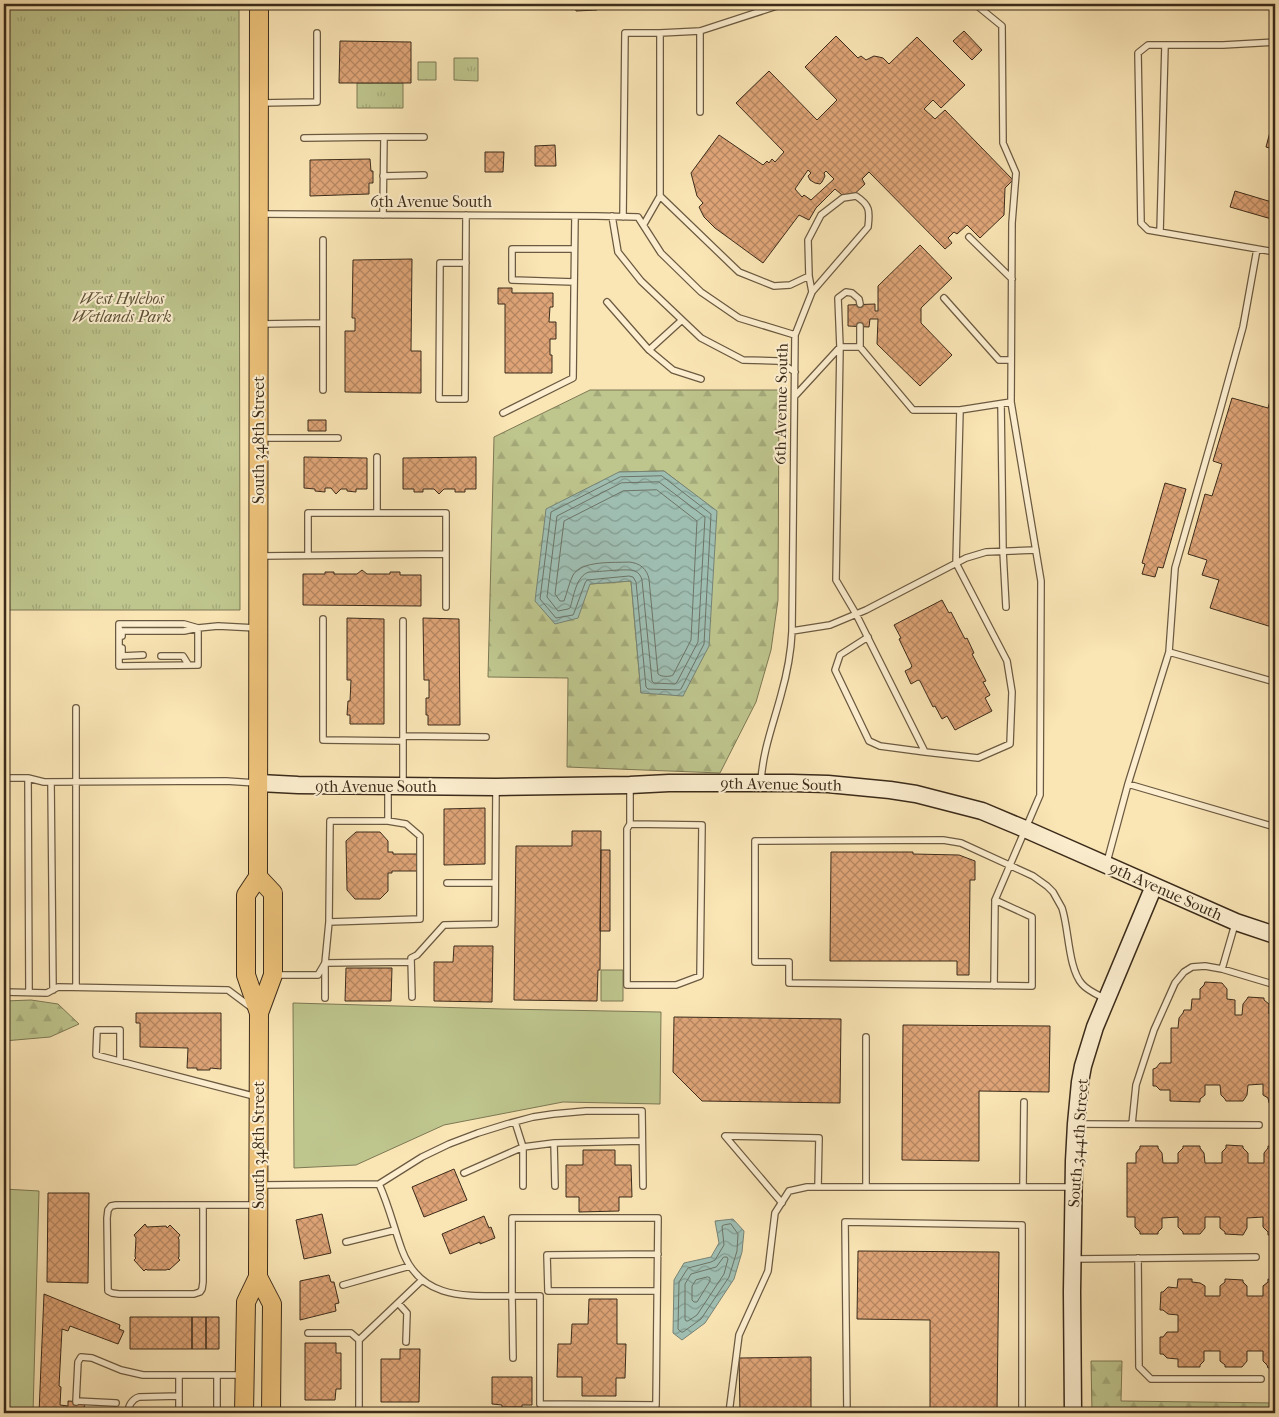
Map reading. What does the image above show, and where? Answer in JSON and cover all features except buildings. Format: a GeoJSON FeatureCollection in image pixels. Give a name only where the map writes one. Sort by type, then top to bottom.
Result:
{"type":"FeatureCollection","features":[{"type":"Feature","properties":{"kind":"main road","name":"South 348th Street"},"geometry":{"type":"LineString","coordinates":[[244,1413],[246,1302],[258,1277],[259,1013],[246,975],[246,895],[258,877],[259,4]]}},
{"type":"Feature","properties":{"kind":"main road","name":"South 348th Street"},"geometry":{"type":"LineString","coordinates":[[258,877],[273,893],[273,975],[259,1013]]}},
{"type":"Feature","properties":{"kind":"main road","name":"South 348th Street"},"geometry":{"type":"LineString","coordinates":[[258,1277],[272,1304],[272,1413]]}},
{"type":"Feature","properties":{"kind":"street","name":"9th Avenue South"},"geometry":{"type":"LineString","coordinates":[[259,783],[496,787],[630,785],[669,782],[761,783],[828,784],[898,791],[982,812],[1236,922],[1275,935]]}},
{"type":"Feature","properties":{"kind":"street","name":"South 344th Street"},"geometry":{"type":"LineString","coordinates":[[1073,1413],[1072,1259],[1074,1188],[1076,1124],[1083,1066],[1095,1027],[1154,886]]}},
{"type":"Feature","properties":{"kind":"lane"},"geometry":{"type":"LineString","coordinates":[[623,216],[625,33],[700,31],[777,6],[916,4]]}},
{"type":"Feature","properties":{"kind":"lane"},"geometry":{"type":"LineString","coordinates":[[975,4],[1002,26],[1003,142],[1016,173],[1012,223],[1011,402],[1041,581],[1040,794],[995,900],[994,986]]}},
{"type":"Feature","properties":{"kind":"lane"},"geometry":{"type":"LineString","coordinates":[[700,31],[700,112]]}},
{"type":"Feature","properties":{"kind":"lane"},"geometry":{"type":"LineString","coordinates":[[258,104],[317,102],[317,33]]}},
{"type":"Feature","properties":{"kind":"lane"},"geometry":{"type":"LineString","coordinates":[[644,224],[660,196],[660,33]]}},
{"type":"Feature","properties":{"kind":"lane"},"geometry":{"type":"LineString","coordinates":[[1275,42],[1223,45],[1148,45],[1138,53],[1141,223],[1148,230],[1275,252]]}},
{"type":"Feature","properties":{"kind":"lane"},"geometry":{"type":"LineString","coordinates":[[1160,232],[1165,45]]}},
{"type":"Feature","properties":{"kind":"lane"},"geometry":{"type":"LineString","coordinates":[[383,215],[384,137]]}},
{"type":"Feature","properties":{"kind":"lane"},"geometry":{"type":"LineString","coordinates":[[304,138],[424,137]]}},
{"type":"Feature","properties":{"kind":"lane"},"geometry":{"type":"LineString","coordinates":[[384,176],[424,175]]}},
{"type":"Feature","properties":{"kind":"lane"},"geometry":{"type":"LineString","coordinates":[[660,196],[739,272],[774,286],[790,285],[809,276]]}},
{"type":"Feature","properties":{"kind":"lane"},"geometry":{"type":"LineString","coordinates":[[795,335],[812,292],[868,226],[870,213],[866,202],[856,196],[843,198],[821,215],[808,240],[809,276],[812,292]]}},
{"type":"Feature","properties":{"kind":"lane","name":"6th Avenue South"},"geometry":{"type":"LineString","coordinates":[[258,214],[638,217],[661,253],[701,292],[739,318],[795,335],[792,631],[790,658],[782,694],[762,762],[761,783]]}},
{"type":"Feature","properties":{"kind":"lane"},"geometry":{"type":"LineString","coordinates":[[466,215],[466,263],[465,399],[439,399],[440,263],[466,263]]}},
{"type":"Feature","properties":{"kind":"lane"},"geometry":{"type":"LineString","coordinates":[[503,413],[573,378],[575,216]]}},
{"type":"Feature","properties":{"kind":"lane"},"geometry":{"type":"LineString","coordinates":[[612,216],[618,252],[641,281],[700,338],[743,360],[778,360],[795,372]]}},
{"type":"Feature","properties":{"kind":"lane"},"geometry":{"type":"LineString","coordinates":[[969,237],[1012,279]]}},
{"type":"Feature","properties":{"kind":"lane"},"geometry":{"type":"LineString","coordinates":[[322,240],[323,390]]}},
{"type":"Feature","properties":{"kind":"lane"},"geometry":{"type":"LineString","coordinates":[[574,249],[512,249],[512,280],[574,282]]}},
{"type":"Feature","properties":{"kind":"lane"},"geometry":{"type":"LineString","coordinates":[[1107,865],[1128,784],[1169,652],[1175,568],[1240,336],[1257,249]]}},
{"type":"Feature","properties":{"kind":"lane"},"geometry":{"type":"LineString","coordinates":[[860,304],[859,299],[852,293],[846,292],[838,298],[840,347],[836,580],[868,637],[925,752]]}},
{"type":"Feature","properties":{"kind":"lane"},"geometry":{"type":"LineString","coordinates":[[944,298],[999,360],[1011,360]]}},
{"type":"Feature","properties":{"kind":"lane"},"geometry":{"type":"LineString","coordinates":[[607,302],[649,350],[673,370],[700,379]]}},
{"type":"Feature","properties":{"kind":"lane"},"geometry":{"type":"LineString","coordinates":[[649,350],[682,320]]}},
{"type":"Feature","properties":{"kind":"lane"},"geometry":{"type":"LineString","coordinates":[[258,324],[322,323]]}},
{"type":"Feature","properties":{"kind":"lane"},"geometry":{"type":"LineString","coordinates":[[860,326],[860,348],[913,410],[960,410],[1011,402]]}},
{"type":"Feature","properties":{"kind":"lane"},"geometry":{"type":"LineString","coordinates":[[840,347],[860,348]]}},
{"type":"Feature","properties":{"kind":"lane"},"geometry":{"type":"LineString","coordinates":[[795,396],[840,347]]}},
{"type":"Feature","properties":{"kind":"lane"},"geometry":{"type":"LineString","coordinates":[[1001,404],[1003,551],[1006,607]]}},
{"type":"Feature","properties":{"kind":"lane"},"geometry":{"type":"LineString","coordinates":[[868,637],[840,655],[835,670],[869,741],[880,746],[978,758],[1010,744],[1012,692],[1007,661],[956,563],[960,410]]}},
{"type":"Feature","properties":{"kind":"lane"},"geometry":{"type":"LineString","coordinates":[[258,438],[338,438]]}},
{"type":"Feature","properties":{"kind":"lane"},"geometry":{"type":"LineString","coordinates":[[377,457],[377,513]]}},
{"type":"Feature","properties":{"kind":"lane"},"geometry":{"type":"LineString","coordinates":[[308,555],[308,513],[446,513],[446,606]]}},
{"type":"Feature","properties":{"kind":"lane"},"geometry":{"type":"LineString","coordinates":[[792,631],[830,625],[856,614],[966,558],[986,552],[1036,550]]}},
{"type":"Feature","properties":{"kind":"lane"},"geometry":{"type":"LineString","coordinates":[[259,556],[446,554]]}},
{"type":"Feature","properties":{"kind":"lane"},"geometry":{"type":"LineString","coordinates":[[323,619],[323,740],[486,737]]}},
{"type":"Feature","properties":{"kind":"lane"},"geometry":{"type":"LineString","coordinates":[[388,821],[403,738],[403,622]]}},
{"type":"Feature","properties":{"kind":"lane"},"geometry":{"type":"LineString","coordinates":[[119,624],[184,624],[198,628],[198,665],[119,666],[119,624]]}},
{"type":"Feature","properties":{"kind":"lane"},"geometry":{"type":"LineString","coordinates":[[143,655],[122,656],[122,631],[184,632],[198,628],[218,626],[259,628]]}},
{"type":"Feature","properties":{"kind":"lane"},"geometry":{"type":"LineString","coordinates":[[1169,652],[1275,682]]}},
{"type":"Feature","properties":{"kind":"lane"},"geometry":{"type":"LineString","coordinates":[[161,656],[182,656],[188,664]]}},
{"type":"Feature","properties":{"kind":"lane"},"geometry":{"type":"LineString","coordinates":[[76,708],[76,987]]}},
{"type":"Feature","properties":{"kind":"lane"},"geometry":{"type":"LineString","coordinates":[[4,778],[28,778],[44,782],[226,781],[259,783]]}},
{"type":"Feature","properties":{"kind":"lane"},"geometry":{"type":"LineString","coordinates":[[28,778],[29,992]]}},
{"type":"Feature","properties":{"kind":"lane"},"geometry":{"type":"LineString","coordinates":[[51,782],[53,990]]}},
{"type":"Feature","properties":{"kind":"lane"},"geometry":{"type":"LineString","coordinates":[[1128,784],[1275,826]]}},
{"type":"Feature","properties":{"kind":"lane"},"geometry":{"type":"LineString","coordinates":[[630,785],[630,824],[627,829],[627,985],[676,985],[700,976],[702,825],[630,824]]}},
{"type":"Feature","properties":{"kind":"lane"},"geometry":{"type":"LineString","coordinates":[[412,997],[411,958],[417,955],[444,925],[495,924],[496,787]]}},
{"type":"Feature","properties":{"kind":"lane"},"geometry":{"type":"LineString","coordinates":[[325,998],[325,962],[329,922],[330,820],[388,821],[406,824],[420,836],[420,919],[329,922]]}},
{"type":"Feature","properties":{"kind":"lane"},"geometry":{"type":"LineString","coordinates":[[995,900],[1032,916],[1032,986],[789,983],[789,962],[755,962],[755,841],[943,840],[961,843],[1041,880],[1058,899],[1065,916],[1076,975],[1084,986],[1106,1000]]}},
{"type":"Feature","properties":{"kind":"lane"},"geometry":{"type":"LineString","coordinates":[[447,883],[495,883]]}},
{"type":"Feature","properties":{"kind":"lane"},"geometry":{"type":"LineString","coordinates":[[1222,969],[1236,922]]}},
{"type":"Feature","properties":{"kind":"lane"},"geometry":{"type":"LineString","coordinates":[[325,962],[411,962]]}},
{"type":"Feature","properties":{"kind":"lane"},"geometry":{"type":"LineString","coordinates":[[273,975],[318,975],[325,962]]}},
{"type":"Feature","properties":{"kind":"lane"},"geometry":{"type":"LineString","coordinates":[[1132,1124],[1136,1086],[1154,1030],[1175,983],[1184,972],[1192,967],[1205,966],[1269,983]]}},
{"type":"Feature","properties":{"kind":"lane"},"geometry":{"type":"LineString","coordinates":[[4,992],[47,993],[58,987],[228,990],[259,1013]]}},
{"type":"Feature","properties":{"kind":"lane"},"geometry":{"type":"LineString","coordinates":[[120,1061],[120,1030],[97,1030],[96,1055],[259,1098]]}},
{"type":"Feature","properties":{"kind":"lane"},"geometry":{"type":"LineString","coordinates":[[866,1037],[866,1187]]}},
{"type":"Feature","properties":{"kind":"lane"},"geometry":{"type":"LineString","coordinates":[[1023,1188],[1024,1102]]}},
{"type":"Feature","properties":{"kind":"lane"},"geometry":{"type":"LineString","coordinates":[[258,1185],[380,1184],[422,1157],[449,1144],[515,1122],[533,1117],[586,1111],[642,1111],[643,1186]]}},
{"type":"Feature","properties":{"kind":"lane"},"geometry":{"type":"LineString","coordinates":[[515,1122],[523,1147],[523,1186]]}},
{"type":"Feature","properties":{"kind":"lane"},"geometry":{"type":"LineString","coordinates":[[1076,1124],[1259,1125]]}},
{"type":"Feature","properties":{"kind":"lane"},"geometry":{"type":"LineString","coordinates":[[782,1203],[726,1136],[819,1138],[818,1187]]}},
{"type":"Feature","properties":{"kind":"lane"},"geometry":{"type":"LineString","coordinates":[[464,1172],[523,1147],[554,1143],[642,1141]]}},
{"type":"Feature","properties":{"kind":"lane"},"geometry":{"type":"LineString","coordinates":[[554,1143],[555,1186]]}},
{"type":"Feature","properties":{"kind":"lane"},"geometry":{"type":"LineString","coordinates":[[380,1184],[403,1252],[410,1266],[422,1280],[437,1289],[452,1294],[479,1296],[540,1296],[548,1292],[657,1291]]}},
{"type":"Feature","properties":{"kind":"lane"},"geometry":{"type":"LineString","coordinates":[[729,1413],[740,1335],[768,1271],[775,1213],[789,1191],[807,1187],[1074,1188]]}},
{"type":"Feature","properties":{"kind":"lane"},"geometry":{"type":"LineString","coordinates":[[203,1205],[203,1282],[200,1292],[194,1294],[119,1294],[108,1291],[107,1218],[110,1207],[116,1205],[203,1205],[258,1205]]}},
{"type":"Feature","properties":{"kind":"lane"},"geometry":{"type":"LineString","coordinates":[[513,1358],[512,1218],[658,1218],[656,1405],[540,1404],[540,1296]]}},
{"type":"Feature","properties":{"kind":"lane"},"geometry":{"type":"LineString","coordinates":[[847,1413],[845,1222],[1022,1225],[1022,1413]]}},
{"type":"Feature","properties":{"kind":"lane"},"geometry":{"type":"LineString","coordinates":[[346,1242],[396,1230]]}},
{"type":"Feature","properties":{"kind":"lane"},"geometry":{"type":"LineString","coordinates":[[548,1292],[548,1255],[658,1254]]}},
{"type":"Feature","properties":{"kind":"lane"},"geometry":{"type":"LineString","coordinates":[[1072,1259],[1256,1257]]}},
{"type":"Feature","properties":{"kind":"lane"},"geometry":{"type":"LineString","coordinates":[[1138,1258],[1139,1367],[1151,1379],[1262,1379]]}},
{"type":"Feature","properties":{"kind":"lane"},"geometry":{"type":"LineString","coordinates":[[343,1285],[410,1266]]}},
{"type":"Feature","properties":{"kind":"lane"},"geometry":{"type":"LineString","coordinates":[[358,1407],[359,1340],[422,1280]]}},
{"type":"Feature","properties":{"kind":"lane"},"geometry":{"type":"LineString","coordinates":[[398,1303],[407,1314],[406,1342]]}},
{"type":"Feature","properties":{"kind":"lane"},"geometry":{"type":"LineString","coordinates":[[308,1333],[351,1333],[359,1340]]}},
{"type":"Feature","properties":{"kind":"lane"},"geometry":{"type":"LineString","coordinates":[[116,1403],[76,1401],[78,1362],[81,1357],[92,1358],[121,1370],[143,1375],[245,1375]]}},
{"type":"Feature","properties":{"kind":"lane"},"geometry":{"type":"LineString","coordinates":[[178,1375],[178,1413]]}},
{"type":"Feature","properties":{"kind":"lane"},"geometry":{"type":"LineString","coordinates":[[217,1375],[217,1413]]}},
{"type":"Feature","properties":{"kind":"lane"},"geometry":{"type":"LineString","coordinates":[[128,1413],[134,1398],[178,1396]]}},
{"type":"Feature","properties":{"kind":"green space","name":"West Hylebos Wetlands Park"},"geometry":{"type":"Polygon","coordinates":[[[4,4],[239,4],[240,610],[4,610],[4,4]]]}},
{"type":"Feature","properties":{"kind":"green space"},"geometry":{"type":"Polygon","coordinates":[[[454,58],[478,58],[478,81],[454,80],[454,58]]]}},
{"type":"Feature","properties":{"kind":"green space"},"geometry":{"type":"Polygon","coordinates":[[[418,62],[436,62],[436,80],[418,80],[418,62]]]}},
{"type":"Feature","properties":{"kind":"green space"},"geometry":{"type":"Polygon","coordinates":[[[357,83],[403,83],[403,108],[357,108],[357,83]]]}},
{"type":"Feature","properties":{"kind":"green space"},"geometry":{"type":"Polygon","coordinates":[[[590,390],[779,390],[778,600],[771,650],[756,702],[720,773],[567,767],[568,678],[488,677],[494,437],[590,390]],[[664,471],[619,472],[590,584],[631,581],[641,693],[716,511],[664,471]]]}},
{"type":"Feature","properties":{"kind":"green space"},"geometry":{"type":"Polygon","coordinates":[[[601,970],[623,970],[623,1001],[601,1001],[601,970]]]}},
{"type":"Feature","properties":{"kind":"green space"},"geometry":{"type":"Polygon","coordinates":[[[31,1000],[58,1004],[79,1024],[50,1037],[4,1041],[4,1001],[31,1000]]]}},
{"type":"Feature","properties":{"kind":"green space"},"geometry":{"type":"Polygon","coordinates":[[[293,1003],[661,1012],[660,1104],[563,1102],[444,1125],[356,1165],[294,1168],[293,1003]]]}},
{"type":"Feature","properties":{"kind":"green space"},"geometry":{"type":"Polygon","coordinates":[[[4,1189],[39,1191],[33,1413],[4,1406],[4,1189]]]}},
{"type":"Feature","properties":{"kind":"green space"},"geometry":{"type":"Polygon","coordinates":[[[1091,1361],[1122,1361],[1121,1401],[1275,1403],[1275,1413],[1092,1413],[1091,1361]]]}},
{"type":"Feature","properties":{"kind":"water"},"geometry":{"type":"Polygon","coordinates":[[[664,471],[717,511],[709,646],[683,696],[641,693],[631,581],[590,584],[578,618],[555,624],[535,601],[546,509],[619,472],[664,471]]]}},
{"type":"Feature","properties":{"kind":"water"},"geometry":{"type":"Polygon","coordinates":[[[733,1219],[744,1231],[742,1252],[734,1279],[705,1323],[682,1340],[673,1333],[674,1280],[684,1263],[711,1257],[719,1243],[715,1221],[733,1219]]]}}]}
